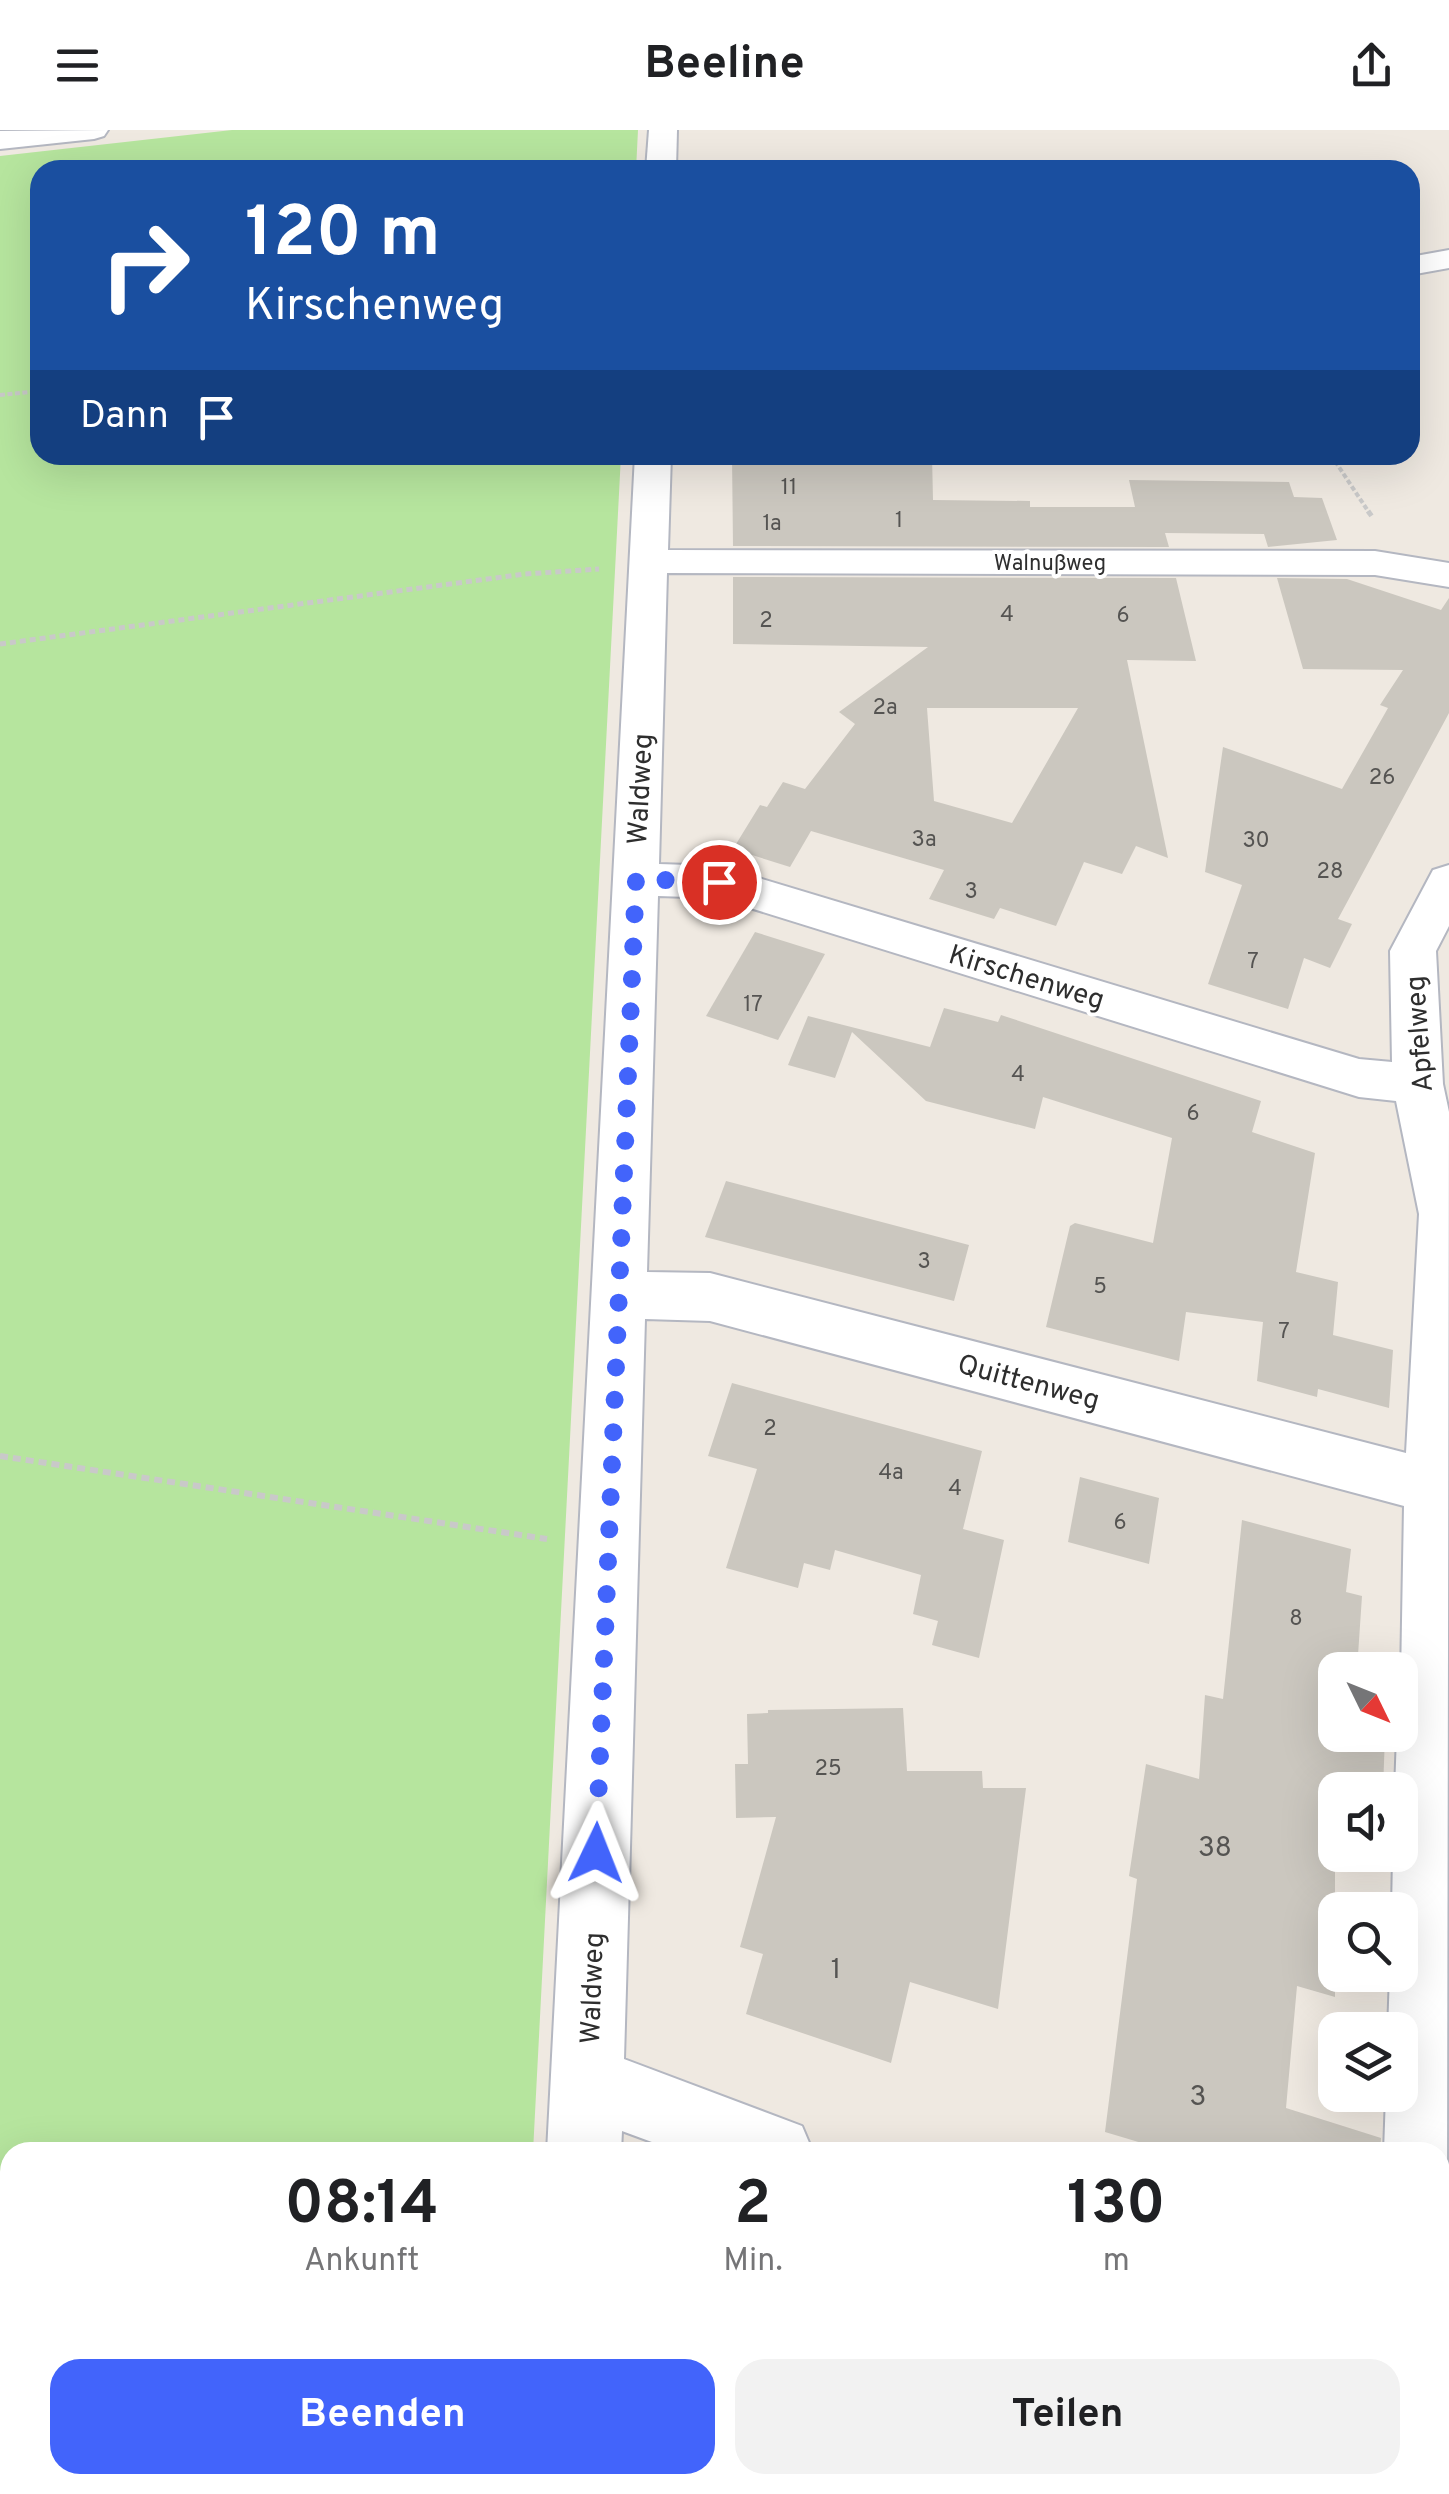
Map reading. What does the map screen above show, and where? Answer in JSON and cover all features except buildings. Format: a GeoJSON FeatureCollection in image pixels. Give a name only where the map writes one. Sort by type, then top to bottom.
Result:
{"type":"FeatureCollection","features":[{"type":"Feature","properties":{"kind":"street"},"geometry":{"type":"LineString","coordinates":[[0,140],[94,130]]}},
{"type":"Feature","properties":{"kind":"street"},"geometry":{"type":"LineString","coordinates":[[662,160],[663,130]]}},
{"type":"Feature","properties":{"kind":"street"},"geometry":{"type":"LineString","coordinates":[[1420,264],[1449,259]]}},
{"type":"Feature","properties":{"kind":"street","name":"Waldweg"},"geometry":{"type":"LineString","coordinates":[[585,2142],[607,1548],[622,1295],[653,465]]}},
{"type":"Feature","properties":{"kind":"street","name":"Walnußweg"},"geometry":{"type":"LineString","coordinates":[[650,560],[1403,565],[1449,575]]}},
{"type":"Feature","properties":{"kind":"street","name":"Kirschenweg"},"geometry":{"type":"LineString","coordinates":[[636,879],[719,882],[1359,1078],[1418,1084]]}},
{"type":"Feature","properties":{"kind":"street","name":"Apfelweg"},"geometry":{"type":"LineString","coordinates":[[1421,2142],[1434,1487],[1445,1214],[1418,1084],[1413,951],[1449,881]]}},
{"type":"Feature","properties":{"kind":"street","name":"Quittenweg"},"geometry":{"type":"LineString","coordinates":[[622,1295],[710,1297],[1434,1487]]}},
{"type":"Feature","properties":{"kind":"street"},"geometry":{"type":"LineString","coordinates":[[588,2082],[749,2142]]}},
{"type":"Feature","properties":{"kind":"path"},"geometry":{"type":"LineString","coordinates":[[0,395],[30,392]]}},
{"type":"Feature","properties":{"kind":"path"},"geometry":{"type":"LineString","coordinates":[[1338,465],[1403,565]]}},
{"type":"Feature","properties":{"kind":"path"},"geometry":{"type":"LineString","coordinates":[[0,644],[525,574],[621,568],[650,560]]}},
{"type":"Feature","properties":{"kind":"path"},"geometry":{"type":"LineString","coordinates":[[0,1456],[607,1548]]}},
{"type":"Feature","properties":{"kind":"green space"},"geometry":{"type":"Polygon","coordinates":[[[232,130],[638,130],[636,160],[30,160],[30,465],[620,465],[534,2142],[0,2142],[0,156],[232,130]]]}},
{"type":"Feature","properties":{"kind":"route"},"geometry":{"type":"LineString","coordinates":[[596,1853],[607,1548],[622,1295],[636,879],[719,882]]}}]}
